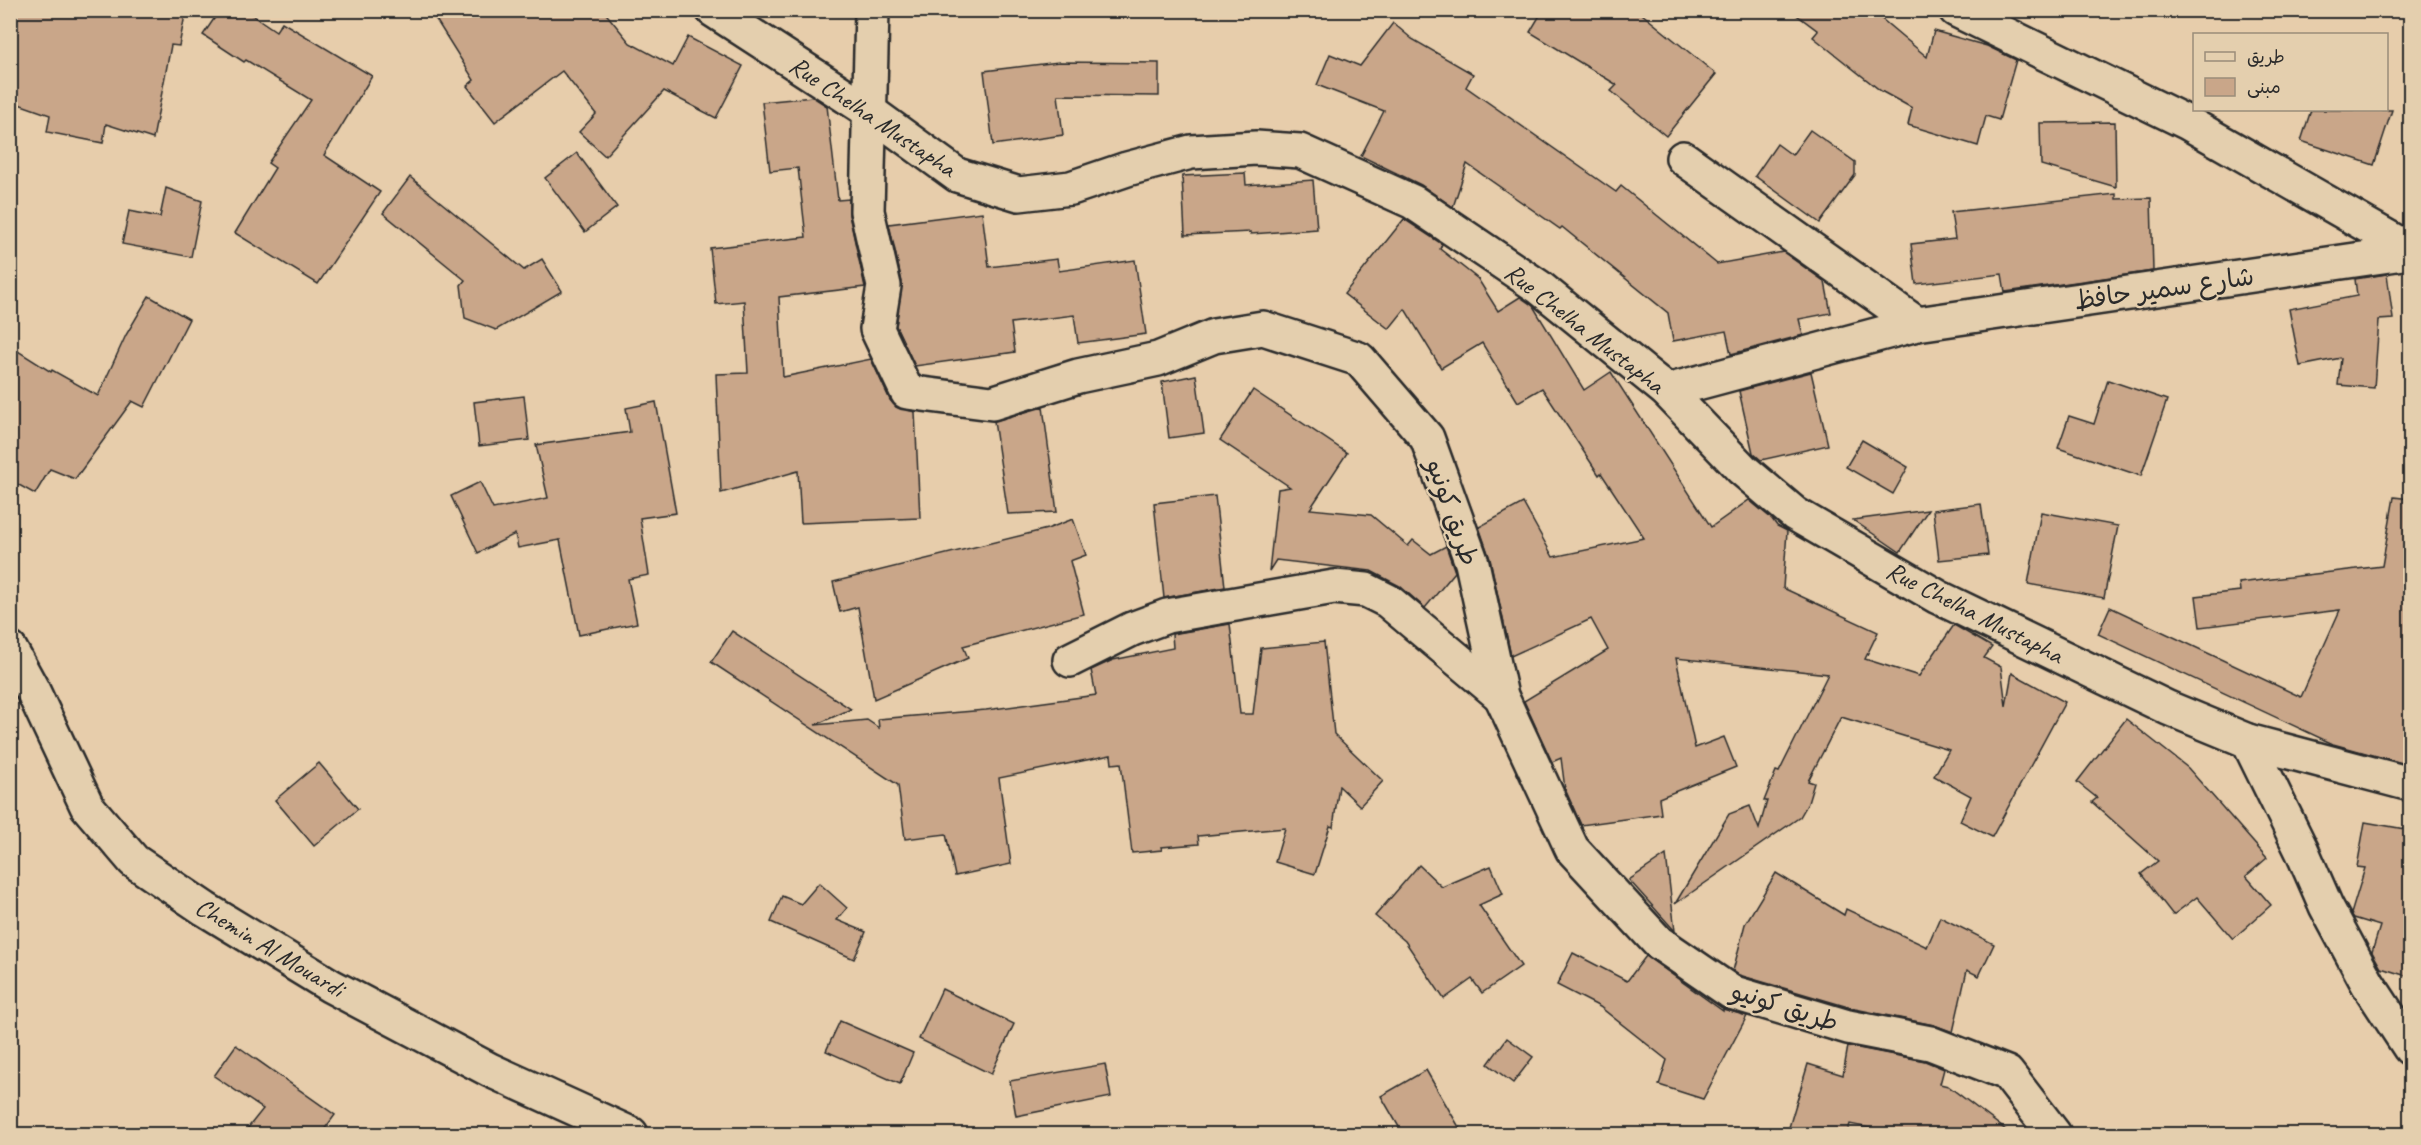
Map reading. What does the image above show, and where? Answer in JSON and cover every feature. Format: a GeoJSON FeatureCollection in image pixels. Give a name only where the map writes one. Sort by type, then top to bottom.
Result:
{"type":"FeatureCollection","features":[{"type":"Feature","properties":{"kind":"street"},"geometry":{"type":"LineString","coordinates":[[869,111],[872,10]]}},
{"type":"Feature","properties":{"kind":"street","name":"شارع سمير حافظ"},"geometry":{"type":"LineString","coordinates":[[1956,10],[2188,123],[2410,251]]}},
{"type":"Feature","properties":{"kind":"street","name":"Rue Chelha Mustapha"},"geometry":{"type":"LineString","coordinates":[[725,17],[869,111],[957,175],[1019,194],[1071,188],[1126,169],[1191,152],[1256,148],[1300,151],[1413,202],[1539,287],[1667,391],[1742,469],[1795,514],[1938,597],[2168,708],[2248,741],[2410,784]]}},
{"type":"Feature","properties":{"kind":"street","name":"طريق كونيو"},"geometry":{"type":"LineString","coordinates":[[869,111],[867,211],[884,286],[877,329],[908,392],[992,403],[1078,376],[1158,359],[1214,336],[1263,328],[1359,359],[1427,438],[1472,563],[1501,696],[1572,849],[1658,942],[1731,992],[1848,1028],[1930,1043],[2007,1073],[2054,1134]]}},
{"type":"Feature","properties":{"kind":"street"},"geometry":{"type":"LineString","coordinates":[[1683,158],[1917,324]]}},
{"type":"Feature","properties":{"kind":"street","name":"شارع سمير حافظ"},"geometry":{"type":"LineString","coordinates":[[1667,391],[1917,324],[2410,251]]}},
{"type":"Feature","properties":{"kind":"street"},"geometry":{"type":"LineString","coordinates":[[1070,660],[1132,628],[1167,616],[1334,587],[1366,590],[1388,601],[1501,696]]}},
{"type":"Feature","properties":{"kind":"street","name":"Chemin Al Mouardi"},"geometry":{"type":"LineString","coordinates":[[10,649],[33,691],[87,806],[134,861],[205,909],[331,986],[490,1070],[631,1134]]}},
{"type":"Feature","properties":{"kind":"street"},"geometry":{"type":"LineString","coordinates":[[2248,741],[2302,851],[2326,906],[2368,984],[2410,1048]]}},
{"type":"Feature","properties":{"kind":"building"},"geometry":{"type":"Polygon","coordinates":[[[10,10],[186,10],[179,46],[171,45],[153,139],[106,124],[103,143],[47,132],[50,115],[10,101],[10,10]]]}},
{"type":"Feature","properties":{"kind":"building"},"geometry":{"type":"Polygon","coordinates":[[[220,10],[245,10],[276,31],[282,22],[372,76],[324,155],[380,192],[318,284],[235,233],[275,168],[268,163],[311,100],[246,60],[244,62],[203,35],[220,10]]]}},
{"type":"Feature","properties":{"kind":"building"},"geometry":{"type":"Polygon","coordinates":[[[430,10],[603,10],[630,43],[673,66],[688,37],[743,66],[716,118],[664,91],[605,156],[579,132],[596,114],[562,71],[495,122],[467,86],[474,80],[430,10]]]}},
{"type":"Feature","properties":{"kind":"building"},"geometry":{"type":"Polygon","coordinates":[[[1543,10],[1637,10],[1716,74],[1666,136],[1611,91],[1617,85],[1530,32],[1543,10]]]}},
{"type":"Feature","properties":{"kind":"building"},"geometry":{"type":"Polygon","coordinates":[[[1790,10],[1871,10],[1927,57],[1934,31],[1987,46],[2016,60],[1999,120],[1986,116],[1978,146],[1908,125],[1912,108],[1881,91],[1813,37],[1818,31],[1790,10]]]}},
{"type":"Feature","properties":{"kind":"building"},"geometry":{"type":"Polygon","coordinates":[[[1393,23],[1412,39],[1473,74],[1466,87],[1616,192],[1621,186],[1717,264],[1783,252],[1825,282],[1831,313],[1799,319],[1803,335],[1731,354],[1726,331],[1673,341],[1668,313],[1562,227],[1560,229],[1467,164],[1453,207],[1421,185],[1361,156],[1384,111],[1317,85],[1330,54],[1360,66],[1393,23]]]}},
{"type":"Feature","properties":{"kind":"building"},"geometry":{"type":"Polygon","coordinates":[[[1059,62],[1159,63],[1159,96],[1058,95],[1063,135],[993,145],[984,71],[1059,62]]]}},
{"type":"Feature","properties":{"kind":"building"},"geometry":{"type":"Polygon","coordinates":[[[813,97],[827,106],[838,200],[849,199],[849,215],[865,287],[779,297],[783,377],[871,359],[890,400],[896,407],[915,412],[920,518],[801,523],[798,471],[721,493],[716,374],[748,373],[744,301],[716,304],[710,248],[806,237],[798,168],[770,171],[762,102],[813,97]]]}},
{"type":"Feature","properties":{"kind":"building"},"geometry":{"type":"Polygon","coordinates":[[[2392,110],[2374,165],[2301,141],[2311,111],[2392,110]]]}},
{"type":"Feature","properties":{"kind":"building"},"geometry":{"type":"Polygon","coordinates":[[[2115,122],[2116,187],[2041,165],[2040,123],[2115,122]]]}},
{"type":"Feature","properties":{"kind":"building"},"geometry":{"type":"Polygon","coordinates":[[[1810,130],[1855,162],[1855,175],[1820,223],[1755,176],[1777,144],[1792,155],[1810,130]]]}},
{"type":"Feature","properties":{"kind":"building"},"geometry":{"type":"Polygon","coordinates":[[[577,153],[617,207],[585,232],[545,178],[577,153]]]}},
{"type":"Feature","properties":{"kind":"building"},"geometry":{"type":"Polygon","coordinates":[[[1245,173],[1246,185],[1313,180],[1317,229],[1251,234],[1251,232],[1185,235],[1182,176],[1245,173]]]}},
{"type":"Feature","properties":{"kind":"building"},"geometry":{"type":"Polygon","coordinates":[[[410,177],[524,270],[542,259],[562,291],[496,330],[465,318],[461,285],[465,280],[383,213],[410,177]]]}},
{"type":"Feature","properties":{"kind":"building"},"geometry":{"type":"Polygon","coordinates":[[[166,188],[202,201],[191,257],[122,244],[129,211],[160,217],[166,188]]]}},
{"type":"Feature","properties":{"kind":"building"},"geometry":{"type":"Polygon","coordinates":[[[2116,194],[2116,199],[2151,198],[2153,271],[2005,292],[2002,274],[1916,284],[1911,244],[1955,239],[1951,212],[2116,194]]]}},
{"type":"Feature","properties":{"kind":"building"},"geometry":{"type":"Polygon","coordinates":[[[982,212],[989,267],[1057,259],[1059,271],[1135,260],[1146,334],[1078,343],[1074,315],[1011,323],[1015,352],[915,366],[896,326],[902,282],[889,224],[982,212]]]}},
{"type":"Feature","properties":{"kind":"building"},"geometry":{"type":"Polygon","coordinates":[[[1404,219],[1442,244],[1440,249],[1478,279],[1498,311],[1520,297],[1533,306],[1584,390],[1611,372],[1711,527],[1749,500],[1777,526],[1787,531],[1783,588],[1878,632],[1865,659],[1919,676],[1954,625],[1992,647],[1984,658],[2001,667],[2006,706],[2012,673],[2065,702],[1992,837],[1960,821],[1971,796],[1934,776],[1949,750],[1841,717],[1808,781],[1814,783],[1808,803],[1800,817],[1675,904],[1729,814],[1750,806],[1759,829],[1767,801],[1764,801],[1776,771],[1779,772],[1828,674],[1676,658],[1695,748],[1724,737],[1736,767],[1659,798],[1661,814],[1581,825],[1565,789],[1561,758],[1552,762],[1524,701],[1608,650],[1591,619],[1511,656],[1490,559],[1479,527],[1523,503],[1553,557],[1644,538],[1542,388],[1518,402],[1482,343],[1441,368],[1405,309],[1389,329],[1344,294],[1404,219]]]}},
{"type":"Feature","properties":{"kind":"building"},"geometry":{"type":"Polygon","coordinates":[[[2387,274],[2393,319],[2379,320],[2374,388],[2338,385],[2341,358],[2300,366],[2289,309],[2357,296],[2355,279],[2387,274]]]}},
{"type":"Feature","properties":{"kind":"building"},"geometry":{"type":"Polygon","coordinates":[[[149,296],[189,319],[144,407],[132,401],[75,479],[50,469],[35,494],[10,480],[10,346],[51,372],[52,370],[98,396],[126,335],[149,296]]]}},
{"type":"Feature","properties":{"kind":"building"},"geometry":{"type":"Polygon","coordinates":[[[1811,372],[1828,445],[1761,460],[1753,453],[1739,391],[1811,372]]]}},
{"type":"Feature","properties":{"kind":"building"},"geometry":{"type":"Polygon","coordinates":[[[1196,375],[1204,433],[1169,438],[1162,382],[1196,375]]]}},
{"type":"Feature","properties":{"kind":"building"},"geometry":{"type":"Polygon","coordinates":[[[2108,380],[2167,400],[2141,476],[2058,448],[2069,416],[2094,424],[2108,380]]]}},
{"type":"Feature","properties":{"kind":"building"},"geometry":{"type":"Polygon","coordinates":[[[1253,390],[1347,453],[1310,509],[1371,515],[1408,546],[1413,540],[1431,554],[1446,546],[1455,572],[1425,608],[1400,586],[1371,571],[1276,560],[1269,571],[1278,489],[1290,487],[1220,440],[1253,390]]]}},
{"type":"Feature","properties":{"kind":"building"},"geometry":{"type":"Polygon","coordinates":[[[524,396],[529,440],[479,446],[474,402],[524,396]]]}},
{"type":"Feature","properties":{"kind":"building"},"geometry":{"type":"Polygon","coordinates":[[[656,402],[676,513],[640,518],[649,575],[628,579],[637,623],[579,635],[560,540],[518,548],[515,534],[478,553],[451,496],[480,482],[493,509],[548,498],[536,445],[630,432],[626,408],[656,402]]]}},
{"type":"Feature","properties":{"kind":"building"},"geometry":{"type":"Polygon","coordinates":[[[1043,407],[1057,512],[1008,514],[994,421],[1043,407]]]}},
{"type":"Feature","properties":{"kind":"building"},"geometry":{"type":"Polygon","coordinates":[[[1862,440],[1908,467],[1893,494],[1846,467],[1862,440]]]}},
{"type":"Feature","properties":{"kind":"building"},"geometry":{"type":"Polygon","coordinates":[[[1215,496],[1225,587],[1164,598],[1154,503],[1215,496]]]}},
{"type":"Feature","properties":{"kind":"building"},"geometry":{"type":"Polygon","coordinates":[[[2394,497],[2410,499],[2410,745],[2402,763],[2333,744],[2098,634],[2110,607],[2301,697],[2340,610],[2200,627],[2196,596],[2240,591],[2239,583],[2382,566],[2394,497]]]}},
{"type":"Feature","properties":{"kind":"building"},"geometry":{"type":"Polygon","coordinates":[[[1981,504],[1988,555],[1939,560],[1933,510],[1981,504]]]}},
{"type":"Feature","properties":{"kind":"building"},"geometry":{"type":"Polygon","coordinates":[[[1928,510],[1900,552],[1853,520],[1928,510]]]}},
{"type":"Feature","properties":{"kind":"building"},"geometry":{"type":"Polygon","coordinates":[[[2041,512],[2118,526],[2104,598],[2028,584],[2041,512]]]}},
{"type":"Feature","properties":{"kind":"building"},"geometry":{"type":"Polygon","coordinates":[[[1073,519],[1086,555],[1070,561],[1084,614],[963,646],[968,658],[874,699],[858,607],[840,612],[833,582],[1047,529],[1073,519]]]}},
{"type":"Feature","properties":{"kind":"building"},"geometry":{"type":"Polygon","coordinates":[[[1230,624],[1240,714],[1253,714],[1261,648],[1324,642],[1334,734],[1383,781],[1360,806],[1339,786],[1333,827],[1330,826],[1315,874],[1275,862],[1285,828],[1198,836],[1199,844],[1161,847],[1162,850],[1132,853],[1121,763],[1112,764],[1111,755],[999,778],[1011,864],[955,876],[946,834],[905,839],[898,785],[711,662],[732,631],[851,709],[815,725],[867,720],[879,728],[878,719],[986,710],[1096,695],[1091,670],[1113,660],[1173,648],[1172,634],[1230,624]]]}},
{"type":"Feature","properties":{"kind":"building"},"geometry":{"type":"Polygon","coordinates":[[[2126,719],[2188,768],[2267,858],[2246,876],[2271,905],[2233,939],[2197,897],[2173,915],[2141,874],[2158,861],[2092,802],[2097,798],[2077,782],[2126,719]]]}},
{"type":"Feature","properties":{"kind":"building"},"geometry":{"type":"Polygon","coordinates":[[[319,763],[358,809],[314,846],[275,800],[319,763]]]}},
{"type":"Feature","properties":{"kind":"building"},"geometry":{"type":"Polygon","coordinates":[[[2365,822],[2410,830],[2410,977],[2381,968],[2372,952],[2380,926],[2354,918],[2351,914],[2365,868],[2357,867],[2365,822]]]}},
{"type":"Feature","properties":{"kind":"building"},"geometry":{"type":"Polygon","coordinates":[[[1666,855],[1675,931],[1629,880],[1666,855]]]}},
{"type":"Feature","properties":{"kind":"building"},"geometry":{"type":"Polygon","coordinates":[[[1419,865],[1442,887],[1491,866],[1503,894],[1479,905],[1521,966],[1482,993],[1472,979],[1444,999],[1405,941],[1375,916],[1419,865]]]}},
{"type":"Feature","properties":{"kind":"building"},"geometry":{"type":"Polygon","coordinates":[[[1776,873],[1844,915],[1846,909],[1927,947],[1940,917],[1994,944],[1979,976],[1967,970],[1953,1032],[1934,1025],[1855,1009],[1739,975],[1733,971],[1745,924],[1776,873]]]}},
{"type":"Feature","properties":{"kind":"building"},"geometry":{"type":"Polygon","coordinates":[[[819,883],[847,908],[837,920],[866,932],[854,959],[771,922],[782,896],[801,904],[819,883]]]}},
{"type":"Feature","properties":{"kind":"building"},"geometry":{"type":"Polygon","coordinates":[[[1573,953],[1627,981],[1646,956],[1723,1011],[1723,1009],[1747,1016],[1703,1099],[1659,1085],[1667,1060],[1600,1007],[1557,985],[1573,953]]]}},
{"type":"Feature","properties":{"kind":"building"},"geometry":{"type":"Polygon","coordinates":[[[942,989],[1014,1024],[991,1074],[919,1039],[942,989]]]}},
{"type":"Feature","properties":{"kind":"building"},"geometry":{"type":"Polygon","coordinates":[[[840,1021],[913,1053],[900,1084],[826,1051],[840,1021]]]}},
{"type":"Feature","properties":{"kind":"building"},"geometry":{"type":"Polygon","coordinates":[[[1507,1038],[1533,1057],[1513,1083],[1488,1064],[1507,1038]]]}},
{"type":"Feature","properties":{"kind":"building"},"geometry":{"type":"Polygon","coordinates":[[[236,1045],[335,1115],[321,1134],[243,1134],[263,1109],[214,1076],[236,1045]]]}},
{"type":"Feature","properties":{"kind":"building"},"geometry":{"type":"Polygon","coordinates":[[[1848,1046],[1925,1061],[1944,1069],[1940,1084],[1948,1086],[2011,1134],[1899,1134],[1850,1124],[1847,1134],[1787,1134],[1808,1064],[1843,1075],[1848,1046]]]}},
{"type":"Feature","properties":{"kind":"building"},"geometry":{"type":"Polygon","coordinates":[[[1105,1064],[1111,1097],[1016,1116],[1010,1081],[1105,1064]]]}},
{"type":"Feature","properties":{"kind":"building"},"geometry":{"type":"Polygon","coordinates":[[[1426,1070],[1463,1134],[1403,1134],[1381,1096],[1426,1070]]]}}]}
